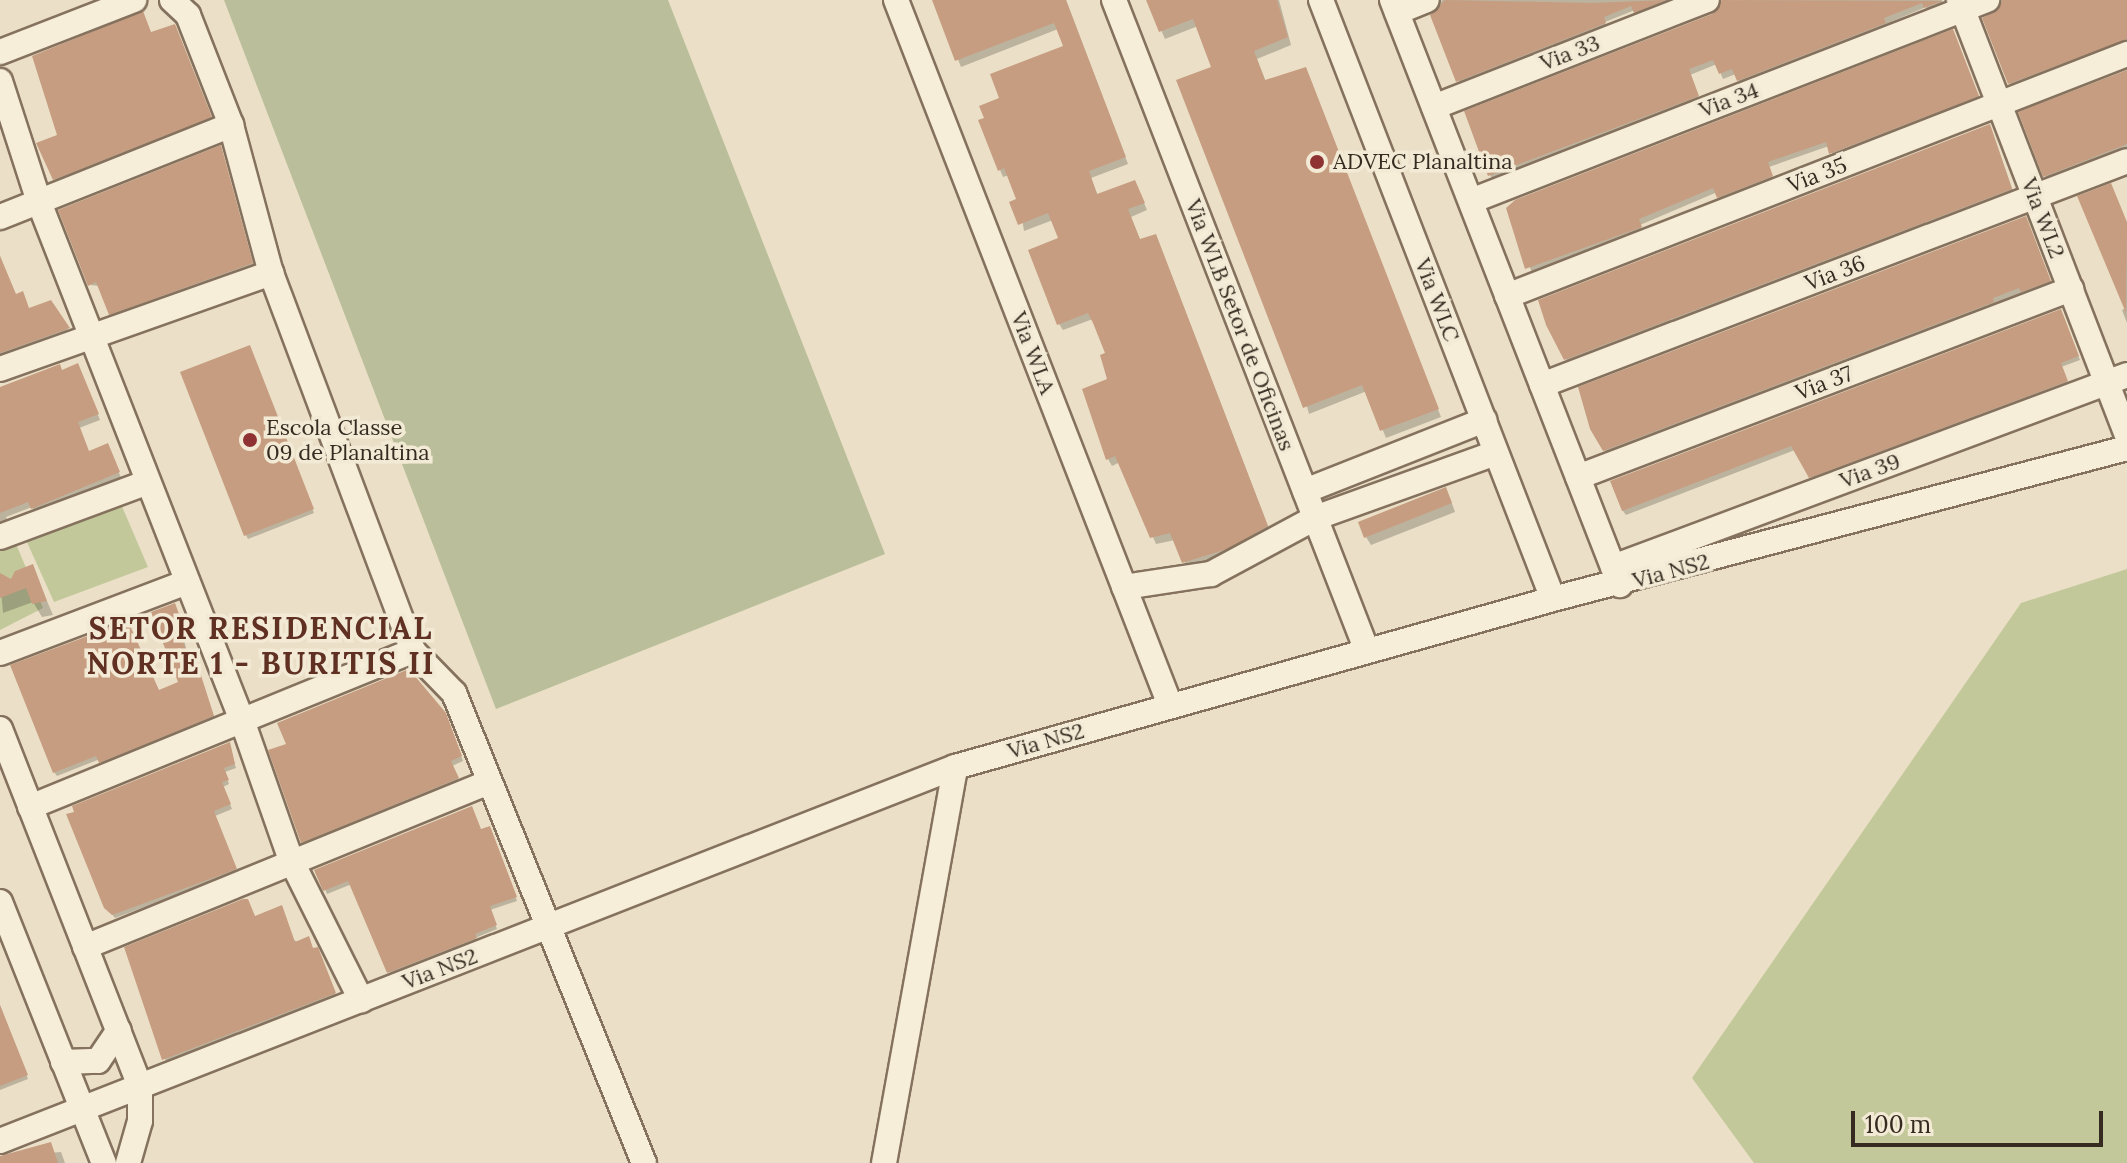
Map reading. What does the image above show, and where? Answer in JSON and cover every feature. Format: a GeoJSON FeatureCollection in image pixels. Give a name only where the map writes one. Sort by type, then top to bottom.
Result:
{"type":"FeatureCollection","features":[{"type":"Feature","properties":{"kind":"street"},"geometry":{"type":"LineString","coordinates":[[0,52],[134,0]]}},
{"type":"Feature","properties":{"kind":"street"},"geometry":{"type":"LineString","coordinates":[[172,0],[188,15],[231,125],[271,273],[413,651],[454,693],[644,1163]]}},
{"type":"Feature","properties":{"kind":"street","name":"Via WLA"},"geometry":{"type":"LineString","coordinates":[[896,0],[1170,705]]}},
{"type":"Feature","properties":{"kind":"street","name":"Via WLB Setor de Oficinas"},"geometry":{"type":"LineString","coordinates":[[1114,0],[1367,651]]}},
{"type":"Feature","properties":{"kind":"street","name":"Via WLC"},"geometry":{"type":"LineString","coordinates":[[1321,0],[1553,599]]}},
{"type":"Feature","properties":{"kind":"street"},"geometry":{"type":"LineString","coordinates":[[1427,0],[1394,6],[1617,576]]}},
{"type":"Feature","properties":{"kind":"street","name":"Via 33"},"geometry":{"type":"LineString","coordinates":[[1434,107],[1707,0]]}},
{"type":"Feature","properties":{"kind":"street","name":"Via 34"},"geometry":{"type":"LineString","coordinates":[[1471,201],[1961,5],[1987,0]]}},
{"type":"Feature","properties":{"kind":"street","name":"Via WL2"},"geometry":{"type":"LineString","coordinates":[[1961,5],[2071,289],[2117,379],[2127,435]]}},
{"type":"Feature","properties":{"kind":"street","name":"Via 35"},"geometry":{"type":"LineString","coordinates":[[1507,296],[2127,54]]}},
{"type":"Feature","properties":{"kind":"street"},"geometry":{"type":"LineString","coordinates":[[0,81],[39,202],[243,723],[291,860],[361,1000]]}},
{"type":"Feature","properties":{"kind":"street"},"geometry":{"type":"LineString","coordinates":[[0,217],[231,125]]}},
{"type":"Feature","properties":{"kind":"street","name":"Via 36"},"geometry":{"type":"LineString","coordinates":[[1542,385],[2127,161]]}},
{"type":"Feature","properties":{"kind":"street"},"geometry":{"type":"LineString","coordinates":[[0,369],[92,333],[271,273]]}},
{"type":"Feature","properties":{"kind":"street","name":"Via 37"},"geometry":{"type":"LineString","coordinates":[[1578,477],[2071,289]]}},
{"type":"Feature","properties":{"kind":"street","name":"Via 39"},"geometry":{"type":"LineString","coordinates":[[1617,576],[2117,379]]}},
{"type":"Feature","properties":{"kind":"street"},"geometry":{"type":"LineString","coordinates":[[1305,491],[1484,420]]}},
{"type":"Feature","properties":{"kind":"street","name":"Via NS2"},"geometry":{"type":"LineString","coordinates":[[0,1141],[955,767],[1553,599],[1617,576],[2127,448]]}},
{"type":"Feature","properties":{"kind":"street"},"geometry":{"type":"LineString","coordinates":[[1124,587],[1211,574],[1315,518],[1496,453]]}},
{"type":"Feature","properties":{"kind":"street"},"geometry":{"type":"LineString","coordinates":[[0,537],[148,482]]}},
{"type":"Feature","properties":{"kind":"street"},"geometry":{"type":"LineString","coordinates":[[0,653],[187,582]]}},
{"type":"Feature","properties":{"kind":"street"},"geometry":{"type":"LineString","coordinates":[[30,807],[243,723],[413,651]]}},
{"type":"Feature","properties":{"kind":"street"},"geometry":{"type":"LineString","coordinates":[[0,729],[140,1086],[140,1121],[128,1163]]}},
{"type":"Feature","properties":{"kind":"street"},"geometry":{"type":"LineString","coordinates":[[884,1163],[955,767]]}},
{"type":"Feature","properties":{"kind":"street"},"geometry":{"type":"LineString","coordinates":[[85,947],[291,860],[489,782]]}},
{"type":"Feature","properties":{"kind":"street"},"geometry":{"type":"LineString","coordinates":[[0,902],[5,932],[104,1163]]}},
{"type":"Feature","properties":{"kind":"street"},"geometry":{"type":"LineString","coordinates":[[63,1062],[98,1061],[119,1030]]}},
{"type":"Feature","properties":{"kind":"green space"},"geometry":{"type":"Polygon","coordinates":[[[224,0],[668,0],[885,554],[496,709],[224,0]]]}},
{"type":"Feature","properties":{"kind":"green space"},"geometry":{"type":"Polygon","coordinates":[[[121,504],[148,567],[54,602],[26,540],[121,504]]]}},
{"type":"Feature","properties":{"kind":"green space"},"geometry":{"type":"Polygon","coordinates":[[[16,544],[43,608],[0,630],[0,550],[16,544]]]}},
{"type":"Feature","properties":{"kind":"green space"},"geometry":{"type":"Polygon","coordinates":[[[2127,569],[2127,1163],[1754,1163],[1692,1078],[2021,603],[2127,569]]]}},
{"type":"Feature","properties":{"kind":"building"},"geometry":{"type":"Polygon","coordinates":[[[932,0],[1066,0],[1126,157],[1089,171],[1097,194],[1135,180],[1145,203],[1128,209],[1140,239],[1156,234],[1268,526],[1227,549],[1182,563],[1170,533],[1150,538],[1115,456],[1106,460],[1082,389],[1107,379],[1100,355],[1105,353],[1093,323],[1088,313],[1057,325],[1028,250],[1058,238],[1048,213],[1018,225],[1009,202],[1016,199],[1004,168],[998,171],[978,120],[984,118],[979,106],[999,98],[990,74],[1063,46],[1054,23],[955,61],[932,0]]]}},
{"type":"Feature","properties":{"kind":"building"},"geometry":{"type":"Polygon","coordinates":[[[1146,0],[1277,0],[1288,37],[1254,51],[1265,80],[1306,67],[1439,409],[1380,431],[1362,385],[1303,408],[1176,80],[1211,67],[1193,19],[1159,32],[1146,0]]]}},
{"type":"Feature","properties":{"kind":"building"},"geometry":{"type":"Polygon","coordinates":[[[1445,0],[1591,3],[1666,0],[1634,13],[1631,6],[1604,17],[1606,23],[1456,82],[1430,15],[1445,0]]]}},
{"type":"Feature","properties":{"kind":"building"},"geometry":{"type":"Polygon","coordinates":[[[1722,0],[1942,1],[1924,8],[1922,3],[1884,18],[1886,23],[1737,81],[1732,69],[1719,74],[1713,60],[1689,69],[1699,96],[1488,176],[1464,111],[1712,14],[1722,0]]]}},
{"type":"Feature","properties":{"kind":"building"},"geometry":{"type":"Polygon","coordinates":[[[2002,0],[2127,0],[2127,39],[2008,84],[1982,18],[1998,10],[2002,0]]]}},
{"type":"Feature","properties":{"kind":"building"},"geometry":{"type":"Polygon","coordinates":[[[143,11],[151,32],[175,24],[212,117],[53,180],[36,143],[57,135],[32,56],[143,11]]]}},
{"type":"Feature","properties":{"kind":"building"},"geometry":{"type":"Polygon","coordinates":[[[1953,29],[1979,96],[1829,154],[1826,142],[1768,162],[1773,176],[1717,198],[1713,188],[1639,219],[1642,227],[1525,269],[1506,208],[1515,200],[1953,29]]]}},
{"type":"Feature","properties":{"kind":"building"},"geometry":{"type":"Polygon","coordinates":[[[2127,70],[2127,144],[2043,177],[2018,112],[2127,70]]]}},
{"type":"Feature","properties":{"kind":"building"},"geometry":{"type":"Polygon","coordinates":[[[1990,124],[2012,189],[1564,360],[1546,325],[1538,300],[1990,124]]]}},
{"type":"Feature","properties":{"kind":"building"},"geometry":{"type":"Polygon","coordinates":[[[221,145],[253,263],[109,315],[96,282],[88,286],[58,210],[221,145]]]}},
{"type":"Feature","properties":{"kind":"building"},"geometry":{"type":"Polygon","coordinates":[[[2111,183],[2127,222],[2126,313],[2077,196],[2111,183]]]}},
{"type":"Feature","properties":{"kind":"building"},"geometry":{"type":"Polygon","coordinates":[[[2026,216],[2051,281],[2021,292],[2019,288],[1993,298],[1994,302],[1603,451],[1590,429],[1578,387],[2026,216]]]}},
{"type":"Feature","properties":{"kind":"building"},"geometry":{"type":"Polygon","coordinates":[[[0,256],[16,294],[23,291],[29,308],[51,300],[70,328],[0,353],[0,256]]]}},
{"type":"Feature","properties":{"kind":"building"},"geometry":{"type":"Polygon","coordinates":[[[2061,309],[2079,356],[2061,363],[2068,381],[1809,478],[1791,446],[1622,511],[1610,481],[2061,309]]]}},
{"type":"Feature","properties":{"kind":"building"},"geometry":{"type":"Polygon","coordinates":[[[250,345],[314,509],[244,536],[180,372],[250,345]]]}},
{"type":"Feature","properties":{"kind":"building"},"geometry":{"type":"Polygon","coordinates":[[[78,363],[99,414],[78,422],[89,451],[108,443],[120,472],[31,509],[28,502],[0,513],[0,387],[60,364],[62,370],[78,363]]]}},
{"type":"Feature","properties":{"kind":"building"},"geometry":{"type":"Polygon","coordinates":[[[1446,487],[1452,503],[1364,538],[1358,522],[1446,487]]]}},
{"type":"Feature","properties":{"kind":"building"},"geometry":{"type":"Polygon","coordinates":[[[33,564],[47,601],[32,604],[26,588],[0,598],[0,573],[11,579],[15,571],[33,564]]]}},
{"type":"Feature","properties":{"kind":"building"},"geometry":{"type":"Polygon","coordinates":[[[175,603],[183,625],[178,627],[180,634],[190,661],[199,669],[214,716],[99,763],[96,756],[53,773],[10,665],[128,621],[159,690],[178,682],[151,612],[175,603]]]}},
{"type":"Feature","properties":{"kind":"building"},"geometry":{"type":"Polygon","coordinates":[[[409,669],[446,713],[462,756],[451,761],[459,778],[301,843],[268,750],[286,744],[277,723],[409,669]]]}},
{"type":"Feature","properties":{"kind":"building"},"geometry":{"type":"Polygon","coordinates":[[[230,742],[235,764],[224,768],[229,780],[222,782],[231,804],[214,811],[237,869],[112,915],[104,908],[66,814],[74,812],[72,806],[230,742]]]}},
{"type":"Feature","properties":{"kind":"building"},"geometry":{"type":"Polygon","coordinates":[[[472,806],[481,829],[490,826],[517,897],[490,906],[497,925],[475,934],[477,938],[387,973],[348,881],[323,891],[314,870],[472,806]]]}},
{"type":"Feature","properties":{"kind":"building"},"geometry":{"type":"Polygon","coordinates":[[[248,899],[255,916],[282,905],[295,942],[309,936],[313,948],[318,947],[336,993],[162,1060],[124,947],[248,899]]]}},
{"type":"Feature","properties":{"kind":"building"},"geometry":{"type":"Polygon","coordinates":[[[0,1005],[28,1075],[0,1086],[0,1005]]]}},
{"type":"Feature","properties":{"kind":"building"},"geometry":{"type":"Polygon","coordinates":[[[51,1142],[58,1163],[0,1163],[0,1156],[51,1142]]]}},
{"type":"Feature","properties":{"kind":"place","name":"ADVEC Planaltina"},"geometry":{"type":"Point","coordinates":[1317,162]}},
{"type":"Feature","properties":{"kind":"place","name":"Escola Classe 09 de Planaltina"},"geometry":{"type":"Point","coordinates":[250,440]}},
{"type":"Feature","properties":{"kind":"district","name":"SETOR RESIDENCIAL NORTE 1 - BURITIS II"},"geometry":{"type":"Point","coordinates":[261,645]}}]}
